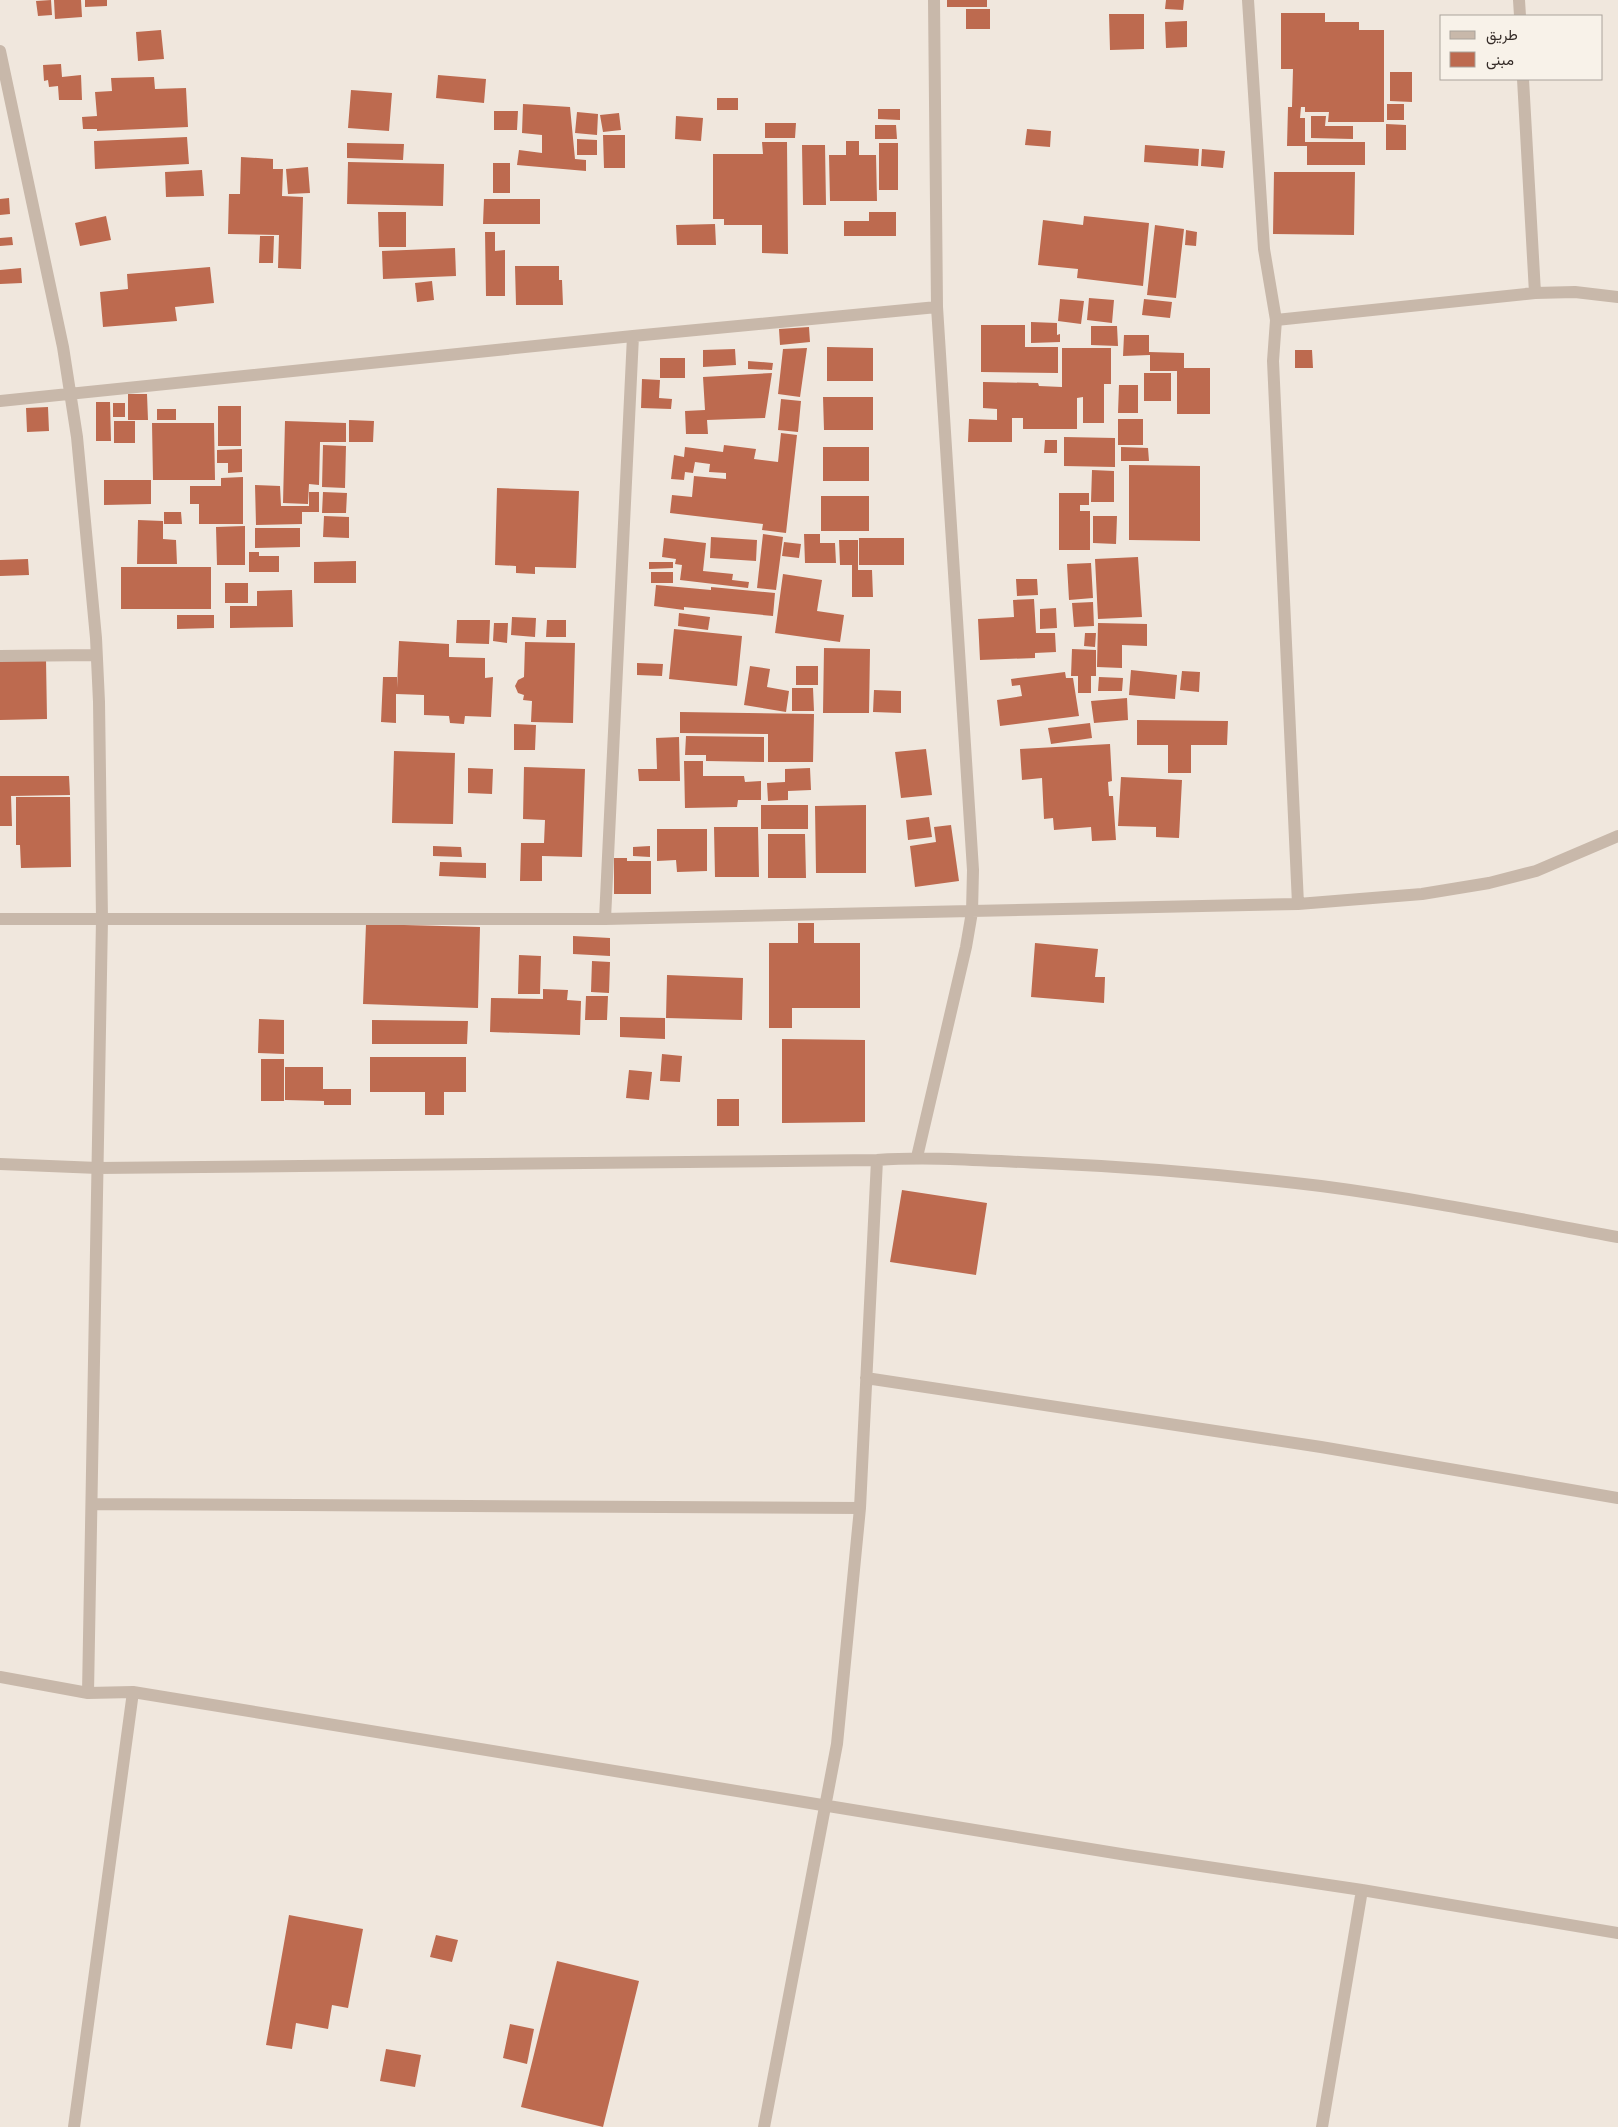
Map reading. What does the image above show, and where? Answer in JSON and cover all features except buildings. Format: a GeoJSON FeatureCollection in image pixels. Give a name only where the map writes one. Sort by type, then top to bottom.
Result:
{"type":"FeatureCollection","features":[{"type":"Feature","properties":{"kind":"street"},"geometry":{"type":"LineString","coordinates":[[917,1157],[966,947],[972,912],[974,870],[938,307],[934,0]]}},
{"type":"Feature","properties":{"kind":"street"},"geometry":{"type":"LineString","coordinates":[[1248,0],[1264,249],[1276,320],[1273,361],[1298,904]]}},
{"type":"Feature","properties":{"kind":"street"},"geometry":{"type":"LineString","coordinates":[[1519,0],[1520,15]]}},
{"type":"Feature","properties":{"kind":"street"},"geometry":{"type":"LineString","coordinates":[[0,52],[61,338],[71,394],[96,638],[95,656],[99,702],[102,919],[93,1504],[88,1693]]}},
{"type":"Feature","properties":{"kind":"street"},"geometry":{"type":"LineString","coordinates":[[1524,80],[1535,293]]}},
{"type":"Feature","properties":{"kind":"street"},"geometry":{"type":"LineString","coordinates":[[1276,320],[1535,293],[1575,292],[1618,297]]}},
{"type":"Feature","properties":{"kind":"street"},"geometry":{"type":"LineString","coordinates":[[0,401],[633,336],[938,307]]}},
{"type":"Feature","properties":{"kind":"street"},"geometry":{"type":"LineString","coordinates":[[605,919],[633,336]]}},
{"type":"Feature","properties":{"kind":"street"},"geometry":{"type":"LineString","coordinates":[[0,656],[95,656]]}},
{"type":"Feature","properties":{"kind":"street"},"geometry":{"type":"LineString","coordinates":[[0,919],[605,919],[1298,904],[1422,894],[1489,883],[1536,871],[1618,836]]}},
{"type":"Feature","properties":{"kind":"street"},"geometry":{"type":"LineString","coordinates":[[0,1164],[98,1168],[877,1160],[917,1157],[1167,1170],[1312,1185],[1430,1203],[1618,1237]]}},
{"type":"Feature","properties":{"kind":"street"},"geometry":{"type":"LineString","coordinates":[[764,2127],[838,1744],[860,1508],[877,1160]]}},
{"type":"Feature","properties":{"kind":"street"},"geometry":{"type":"LineString","coordinates":[[866,1378],[1321,1447],[1618,1498]]}},
{"type":"Feature","properties":{"kind":"street"},"geometry":{"type":"LineString","coordinates":[[93,1504],[860,1508]]}},
{"type":"Feature","properties":{"kind":"street"},"geometry":{"type":"LineString","coordinates":[[0,1677],[88,1693],[133,1692],[1127,1856],[1362,1890],[1618,1932]]}},
{"type":"Feature","properties":{"kind":"street"},"geometry":{"type":"LineString","coordinates":[[74,2127],[133,1692]]}},
{"type":"Feature","properties":{"kind":"street"},"geometry":{"type":"LineString","coordinates":[[1322,2127],[1362,1890]]}}]}
